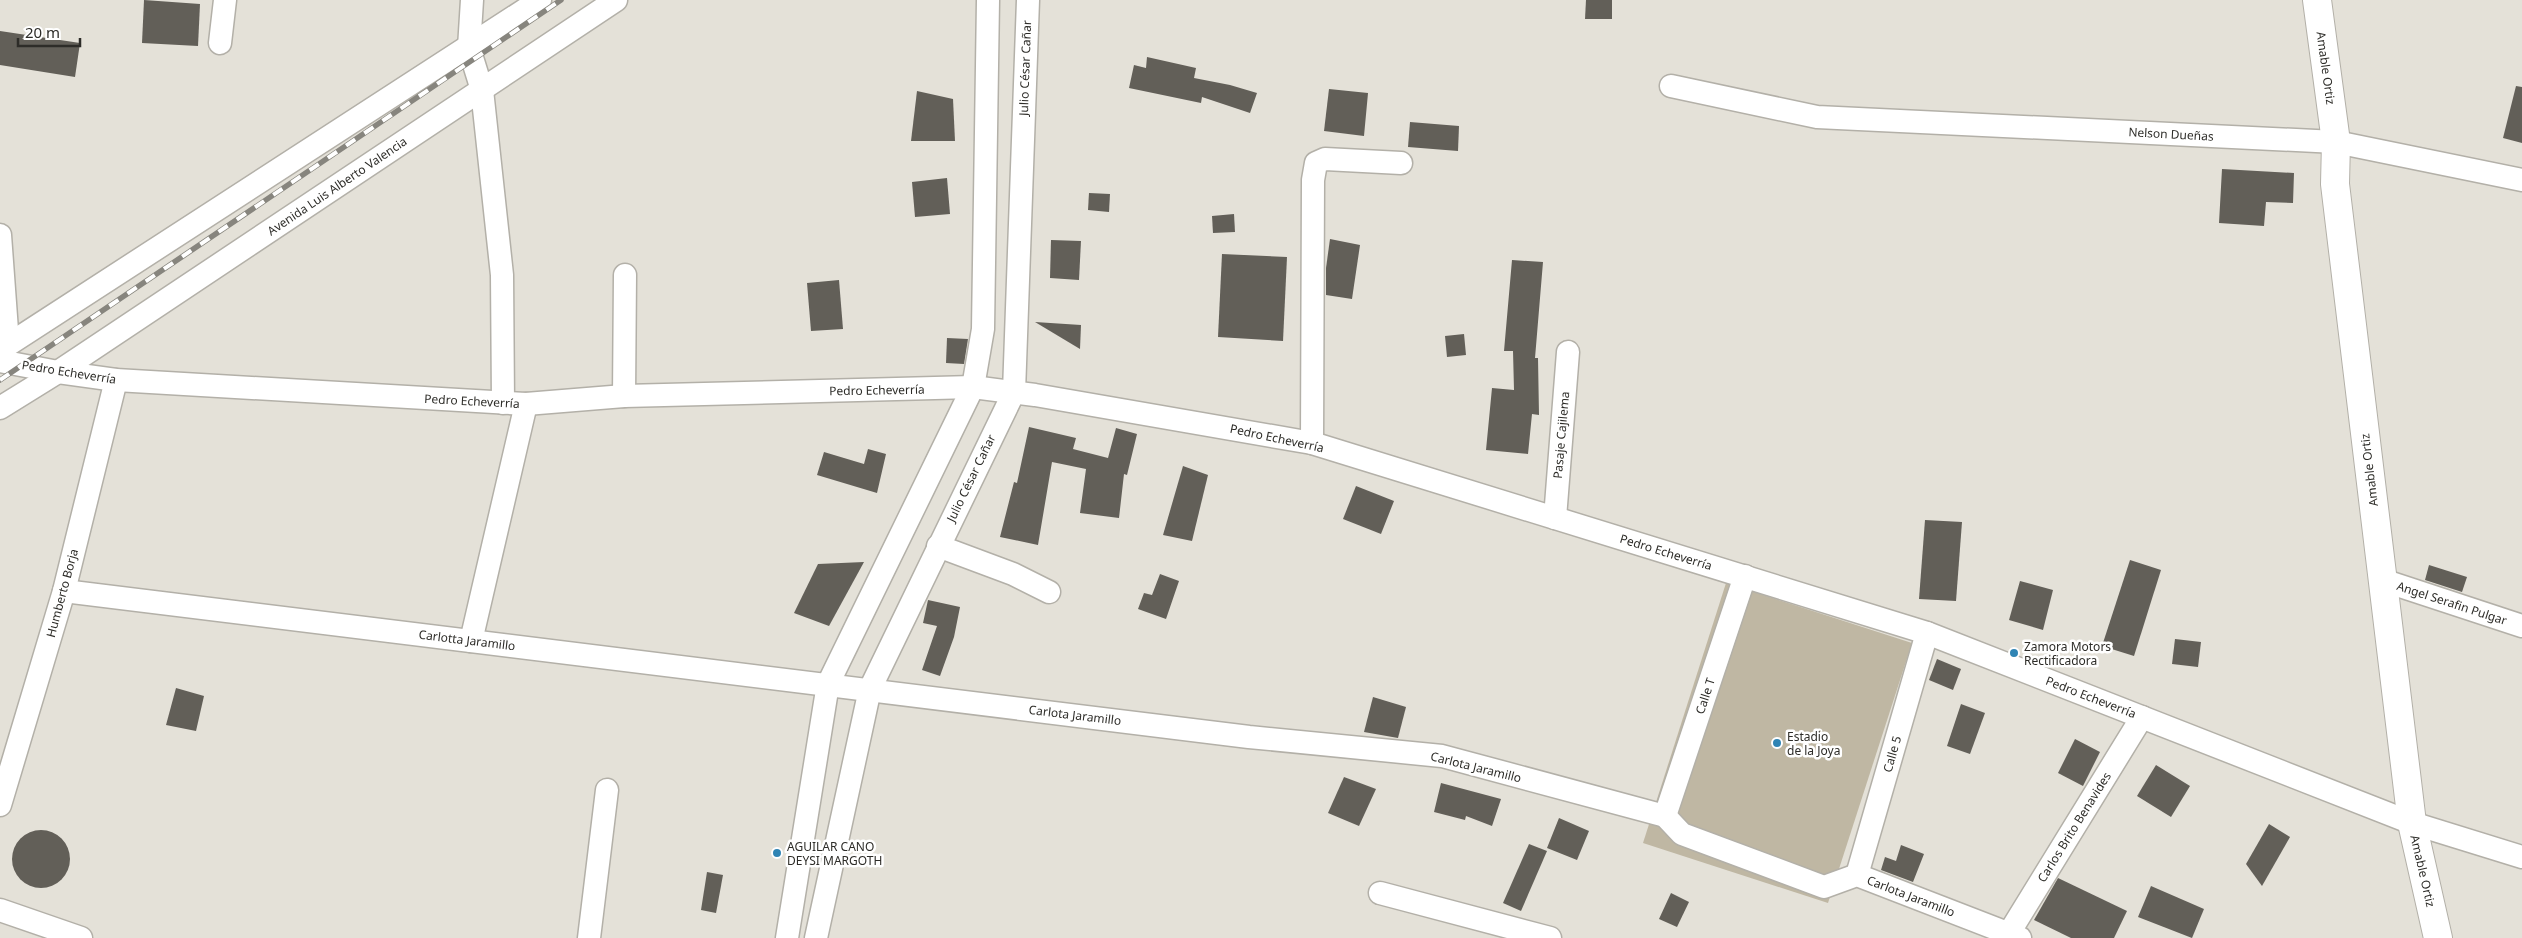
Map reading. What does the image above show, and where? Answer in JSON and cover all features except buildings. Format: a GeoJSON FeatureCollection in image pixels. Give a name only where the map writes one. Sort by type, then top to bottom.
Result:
{"type":"FeatureCollection","features":[{"type":"Feature","properties":{"kind":"street"},"geometry":{"type":"LineString","coordinates":[[220,43],[225,0]]}},
{"type":"Feature","properties":{"kind":"street"},"geometry":{"type":"LineString","coordinates":[[472,0],[469,48],[482,90],[502,275],[503,403]]}},
{"type":"Feature","properties":{"kind":"street"},"geometry":{"type":"LineString","coordinates":[[3,352],[540,0]]}},
{"type":"Feature","properties":{"kind":"street","name":"Avenida Luis Alberto Valencia"},"geometry":{"type":"LineString","coordinates":[[0,408],[58,372],[616,0]]}},
{"type":"Feature","properties":{"kind":"street"},"geometry":{"type":"LineString","coordinates":[[787,938],[828,684],[973,388],[983,329],[988,0]]}},
{"type":"Feature","properties":{"kind":"street","name":"Julio César Cañar"},"geometry":{"type":"LineString","coordinates":[[816,938],[870,689],[1014,392],[1028,0]]}},
{"type":"Feature","properties":{"kind":"street","name":"Amable Ortiz"},"geometry":{"type":"LineString","coordinates":[[2316,0],[2336,142],[2335,184],[2412,822],[2438,938]]}},
{"type":"Feature","properties":{"kind":"street","name":"Nelson Dueñas"},"geometry":{"type":"LineString","coordinates":[[1671,86],[1817,117],[2336,142],[2522,180]]}},
{"type":"Feature","properties":{"kind":"street"},"geometry":{"type":"LineString","coordinates":[[1312,443],[1313,180],[1316,163],[1325,159],[1401,163]]}},
{"type":"Feature","properties":{"kind":"street"},"geometry":{"type":"LineString","coordinates":[[0,235],[3,352]]}},
{"type":"Feature","properties":{"kind":"street"},"geometry":{"type":"LineString","coordinates":[[624,274],[624,396]]}},
{"type":"Feature","properties":{"kind":"street","name":"Pedro Echeverría"},"geometry":{"type":"LineString","coordinates":[[3,352],[58,372],[116,380],[526,404],[624,396],[973,388],[1014,392],[1312,443],[1927,633],[2412,822],[2522,857]]}},
{"type":"Feature","properties":{"kind":"street","name":"Pasaje Cajilema"},"geometry":{"type":"LineString","coordinates":[[1555,518],[1568,352]]}},
{"type":"Feature","properties":{"kind":"street","name":"Humberto Borja"},"geometry":{"type":"LineString","coordinates":[[0,805],[64,592],[116,380]]}},
{"type":"Feature","properties":{"kind":"street"},"geometry":{"type":"LineString","coordinates":[[471,641],[526,404]]}},
{"type":"Feature","properties":{"kind":"street"},"geometry":{"type":"LineString","coordinates":[[938,546],[1013,574],[1049,592]]}},
{"type":"Feature","properties":{"kind":"street","name":"Calle T"},"geometry":{"type":"LineString","coordinates":[[1664,816],[1745,576]]}},
{"type":"Feature","properties":{"kind":"street","name":"Angel Serafin Pulgar"},"geometry":{"type":"LineString","coordinates":[[2382,580],[2522,626]]}},
{"type":"Feature","properties":{"kind":"street","name":"Carlotta Jaramillo"},"geometry":{"type":"LineString","coordinates":[[64,592],[870,689]]}},
{"type":"Feature","properties":{"kind":"street","name":"Calle 5"},"geometry":{"type":"LineString","coordinates":[[1857,875],[1927,633]]}},
{"type":"Feature","properties":{"kind":"street","name":"Carlota Jaramillo"},"geometry":{"type":"LineString","coordinates":[[870,689],[1248,737],[1442,756],[1664,816],[1682,834],[1824,887],[1857,875],[2011,937]]}},
{"type":"Feature","properties":{"kind":"street","name":"Carlos Brito Benavides"},"geometry":{"type":"LineString","coordinates":[[2011,937],[2142,717]]}},
{"type":"Feature","properties":{"kind":"street"},"geometry":{"type":"LineString","coordinates":[[589,938],[607,790]]}},
{"type":"Feature","properties":{"kind":"street"},"geometry":{"type":"LineString","coordinates":[[1380,893],[1550,938]]}},
{"type":"Feature","properties":{"kind":"street"},"geometry":{"type":"LineString","coordinates":[[0,910],[81,938]]}},
{"type":"Feature","properties":{"kind":"shaded area","name":"Estadio de la Joya"},"geometry":{"type":"Polygon","coordinates":[[[1726,583],[1912,643],[1828,903],[1643,843],[1726,583]]]}},
{"type":"Feature","properties":{"kind":"railway"},"geometry":{"type":"LineString","coordinates":[[0,380],[561,0]]}},
{"type":"Feature","properties":{"kind":"place","name":"Zamora Motors Rectificadora"},"geometry":{"type":"Point","coordinates":[2014,653]}},
{"type":"Feature","properties":{"kind":"place","name":"Estadio de la Joya"},"geometry":{"type":"Point","coordinates":[1777,743]}},
{"type":"Feature","properties":{"kind":"place","name":"AGUILAR CANO DEYSI MARGOTH"},"geometry":{"type":"Point","coordinates":[777,853]}}]}
